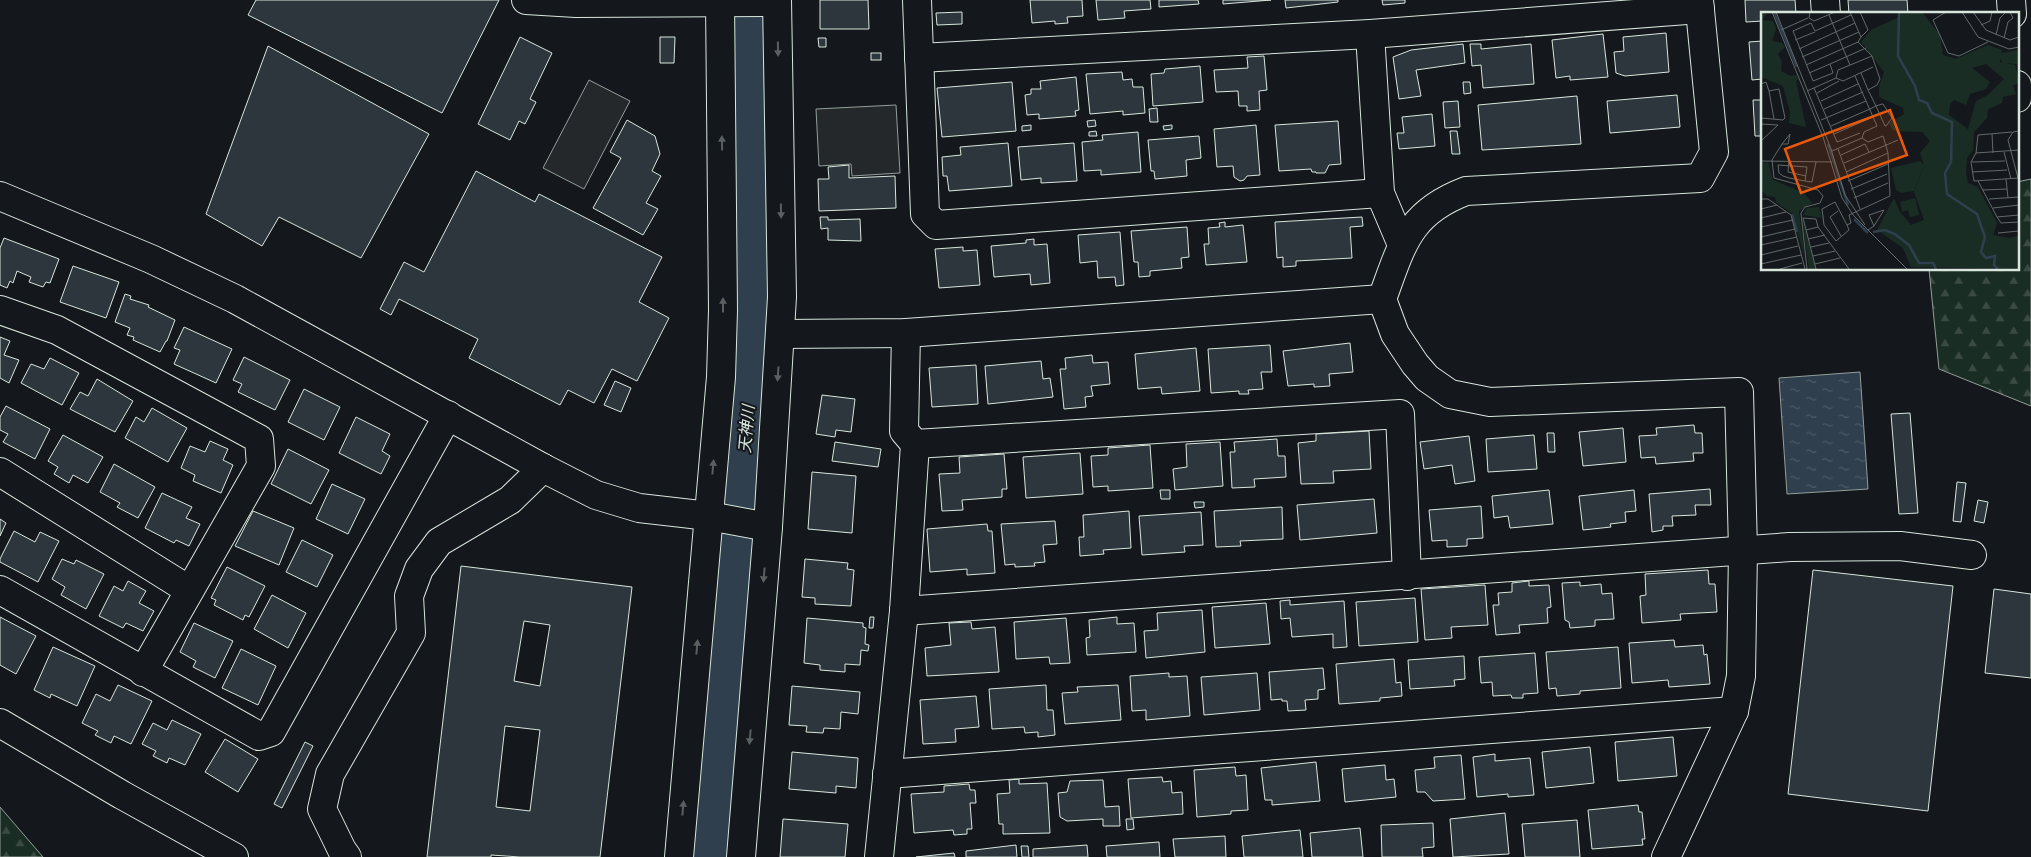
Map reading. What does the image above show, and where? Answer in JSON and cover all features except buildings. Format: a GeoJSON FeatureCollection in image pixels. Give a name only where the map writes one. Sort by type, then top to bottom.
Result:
{"type":"FeatureCollection","features":[{"type":"Feature","properties":{"kind":"street"},"geometry":{"type":"LineString","coordinates":[[526,0],[576,4],[749,2]]}},
{"type":"Feature","properties":{"kind":"street"},"geometry":{"type":"LineString","coordinates":[[917,0],[925,214],[936,225],[1380,193]]}},
{"type":"Feature","properties":{"kind":"street"},"geometry":{"type":"LineString","coordinates":[[740,857],[761,526],[781,334],[782,297],[749,2]]}},
{"type":"Feature","properties":{"kind":"street"},"geometry":{"type":"LineString","coordinates":[[679,857],[715,518],[723,310],[749,2]]}},
{"type":"Feature","properties":{"kind":"street"},"geometry":{"type":"LineString","coordinates":[[919,58],[1370,34],[1700,4],[1714,152],[1700,178],[1466,191],[1447,198],[1421,217],[1402,245],[1382,299],[1395,334],[1415,364],[1427,378],[1450,394],[1490,402],[1739,392],[1743,550],[1742,676],[1734,712],[1666,857]]}},
{"type":"Feature","properties":{"kind":"street"},"geometry":{"type":"LineString","coordinates":[[1370,34],[1380,193],[1402,245]]}},
{"type":"Feature","properties":{"kind":"street"},"geometry":{"type":"LineString","coordinates":[[0,196],[151,259],[235,299],[543,468],[596,495],[660,512],[715,518],[761,526]]}},
{"type":"Feature","properties":{"kind":"street"},"geometry":{"type":"LineString","coordinates":[[781,334],[906,333],[1382,299]]}},
{"type":"Feature","properties":{"kind":"street"},"geometry":{"type":"LineString","coordinates":[[0,310],[57,330],[259,439],[261,466],[143,672]]}},
{"type":"Feature","properties":{"kind":"street"},"geometry":{"type":"LineString","coordinates":[[879,857],[904,611],[915,444],[904,431],[906,333]]}},
{"type":"Feature","properties":{"kind":"street"},"geometry":{"type":"LineString","coordinates":[[915,444],[1400,414],[1407,576]]}},
{"type":"Feature","properties":{"kind":"street"},"geometry":{"type":"LineString","coordinates":[[0,590],[259,736],[271,732],[448,415]]}},
{"type":"Feature","properties":{"kind":"street"},"geometry":{"type":"LineString","coordinates":[[347,857],[322,809],[330,774],[411,633],[409,596],[419,569],[439,542],[510,500],[543,468]]}},
{"type":"Feature","properties":{"kind":"street"},"geometry":{"type":"LineString","coordinates":[[0,472],[189,590]]}},
{"type":"Feature","properties":{"kind":"street"},"geometry":{"type":"LineString","coordinates":[[904,611],[1790,547],[1900,546],[1972,554]]}},
{"type":"Feature","properties":{"kind":"street"},"geometry":{"type":"LineString","coordinates":[[887,774],[1734,712]]}},
{"type":"Feature","properties":{"kind":"street"},"geometry":{"type":"LineString","coordinates":[[0,723],[122,795],[234,857]]}},
{"type":"Feature","properties":{"kind":"green space"},"geometry":{"type":"Polygon","coordinates":[[[2031,179],[2031,406],[1939,369],[1929,270],[2018,270],[2018,182],[2031,179]]]}},
{"type":"Feature","properties":{"kind":"green space"},"geometry":{"type":"Polygon","coordinates":[[[0,807],[43,857],[0,857],[0,807]]]}},
{"type":"Feature","properties":{"kind":"shaded area"},"geometry":{"type":"Polygon","coordinates":[[[589,80],[630,101],[584,189],[543,168],[589,80]]]}},
{"type":"Feature","properties":{"kind":"shaded area"},"geometry":{"type":"Polygon","coordinates":[[[896,105],[900,173],[852,176],[851,164],[819,166],[816,109],[896,105]]]}},
{"type":"Feature","properties":{"kind":"water"},"geometry":{"type":"Polygon","coordinates":[[[1860,372],[1868,489],[1787,494],[1779,378],[1860,372]]]}},
{"type":"Feature","properties":{"kind":"waterway","name":"天神川"},"geometry":{"type":"LineString","coordinates":[[709,857],[757,308],[751,0]]}}]}
